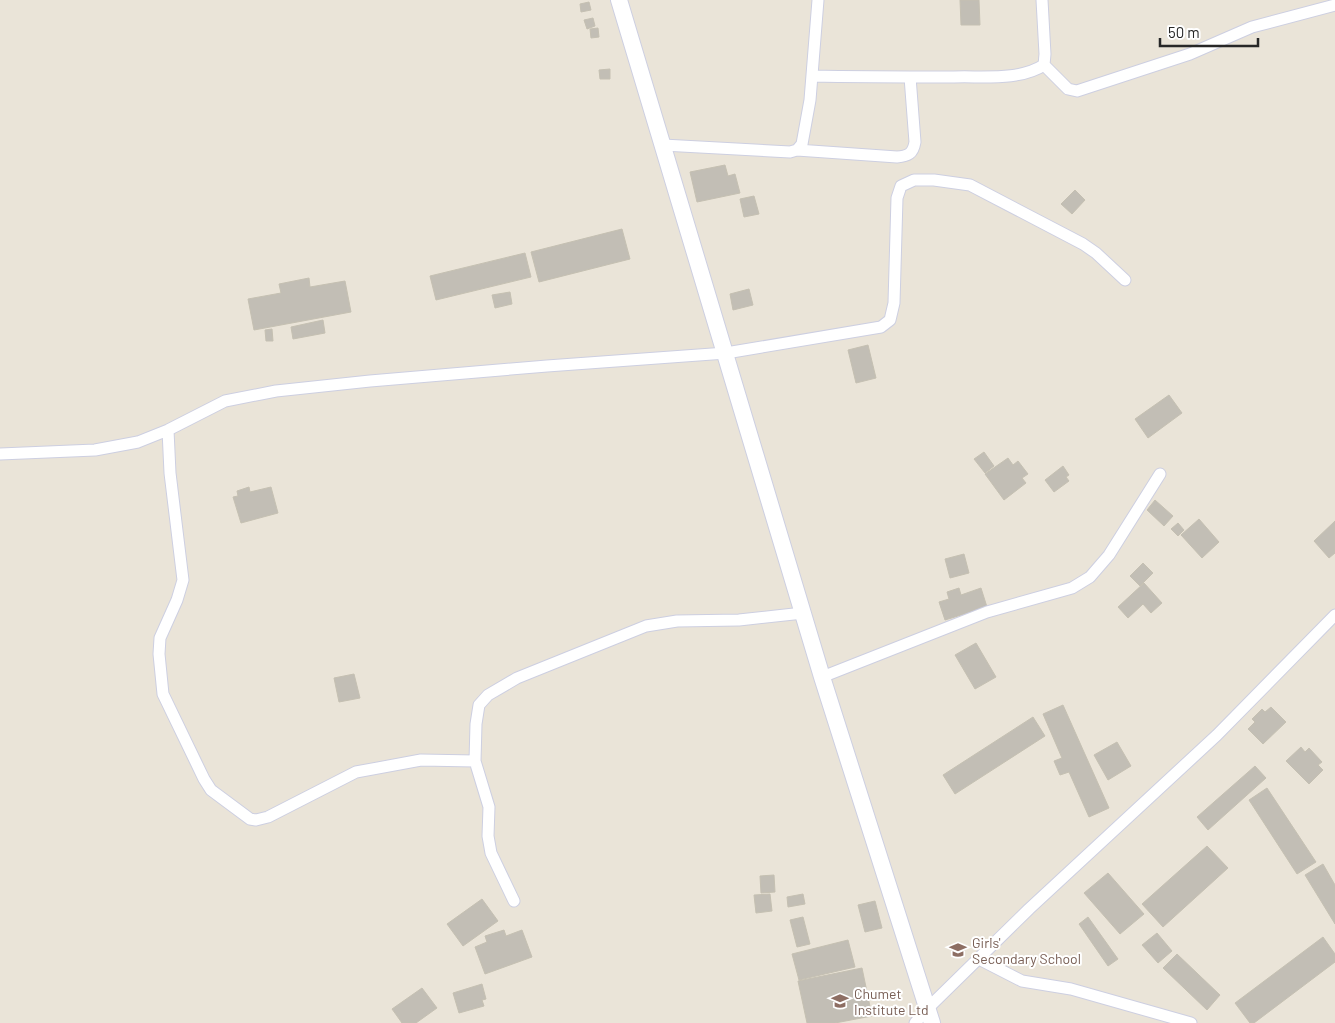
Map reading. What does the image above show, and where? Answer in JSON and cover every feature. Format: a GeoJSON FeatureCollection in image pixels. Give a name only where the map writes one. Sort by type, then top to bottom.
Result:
{"type":"FeatureCollection","features":[{"type":"Feature","properties":{"kind":"main road"},"geometry":{"type":"LineString","coordinates":[[619,0],[822,677],[929,1016]]}},
{"type":"Feature","properties":{"kind":"street"},"geometry":{"type":"LineString","coordinates":[[797,150],[802,144],[810,100],[818,0]]}},
{"type":"Feature","properties":{"kind":"street"},"geometry":{"type":"LineString","coordinates":[[1042,0],[1044,65]]}},
{"type":"Feature","properties":{"kind":"street"},"geometry":{"type":"LineString","coordinates":[[1044,65],[1068,89],[1077,91],[1190,54],[1252,27],[1335,5]]}},
{"type":"Feature","properties":{"kind":"street"},"geometry":{"type":"LineString","coordinates":[[812,76],[1017,75],[1034,71],[1044,65]]}},
{"type":"Feature","properties":{"kind":"street"},"geometry":{"type":"LineString","coordinates":[[663,146],[907,156],[913,151],[915,142],[910,77]]}},
{"type":"Feature","properties":{"kind":"street"},"geometry":{"type":"LineString","coordinates":[[0,454],[95,450],[138,442],[168,430],[225,401],[276,391],[498,370],[726,353],[881,327],[890,320],[894,303],[897,198],[901,186],[914,180],[934,180],[970,185],[1083,244],[1096,253],[1125,280]]}},
{"type":"Feature","properties":{"kind":"street"},"geometry":{"type":"LineString","coordinates":[[168,430],[172,496],[183,580],[177,600],[160,638],[159,662],[163,694],[210,790],[250,819],[256,820],[268,817],[356,772],[421,760],[475,761]]}},
{"type":"Feature","properties":{"kind":"street"},"geometry":{"type":"LineString","coordinates":[[822,677],[987,612],[1072,588],[1090,577],[1109,555],[1160,474]]}},
{"type":"Feature","properties":{"kind":"street"},"geometry":{"type":"LineString","coordinates":[[514,901],[492,853],[488,836],[489,807],[475,761],[476,724],[479,705],[488,695],[517,678],[646,626],[677,621],[739,620],[803,613]]}},
{"type":"Feature","properties":{"kind":"street"},"geometry":{"type":"LineString","coordinates":[[915,1023],[929,1016],[978,959],[1029,909],[1218,734],[1335,614]]}},
{"type":"Feature","properties":{"kind":"street"},"geometry":{"type":"LineString","coordinates":[[978,959],[1022,981],[1071,989],[1191,1023]]}},
{"type":"Feature","properties":{"kind":"building"},"geometry":{"type":"Polygon","coordinates":[[[960,0],[979,0],[980,25],[961,25],[960,0]]]}},
{"type":"Feature","properties":{"kind":"building"},"geometry":{"type":"Polygon","coordinates":[[[589,2],[591,10],[581,12],[580,4],[589,2]]]}},
{"type":"Feature","properties":{"kind":"building"},"geometry":{"type":"Polygon","coordinates":[[[593,18],[595,26],[587,29],[584,20],[593,18]]]}},
{"type":"Feature","properties":{"kind":"building"},"geometry":{"type":"Polygon","coordinates":[[[598,28],[599,37],[591,38],[590,29],[598,28]]]}},
{"type":"Feature","properties":{"kind":"building"},"geometry":{"type":"Polygon","coordinates":[[[610,69],[610,79],[600,79],[599,70],[610,69]]]}},
{"type":"Feature","properties":{"kind":"building"},"geometry":{"type":"Polygon","coordinates":[[[725,165],[728,176],[735,174],[740,193],[697,202],[690,172],[725,165]]]}},
{"type":"Feature","properties":{"kind":"building"},"geometry":{"type":"Polygon","coordinates":[[[1075,190],[1085,200],[1072,214],[1061,204],[1075,190]]]}},
{"type":"Feature","properties":{"kind":"building"},"geometry":{"type":"Polygon","coordinates":[[[754,196],[759,214],[744,217],[740,199],[754,196]]]}},
{"type":"Feature","properties":{"kind":"building"},"geometry":{"type":"Polygon","coordinates":[[[622,229],[630,259],[539,282],[531,252],[622,229]]]}},
{"type":"Feature","properties":{"kind":"building"},"geometry":{"type":"Polygon","coordinates":[[[525,253],[531,277],[436,300],[430,276],[525,253]]]}},
{"type":"Feature","properties":{"kind":"building"},"geometry":{"type":"Polygon","coordinates":[[[309,278],[310,287],[345,281],[351,312],[254,330],[248,299],[281,293],[279,284],[309,278]]]}},
{"type":"Feature","properties":{"kind":"building"},"geometry":{"type":"Polygon","coordinates":[[[749,289],[753,305],[733,310],[730,294],[749,289]]]}},
{"type":"Feature","properties":{"kind":"building"},"geometry":{"type":"Polygon","coordinates":[[[510,292],[512,304],[495,308],[492,295],[510,292]]]}},
{"type":"Feature","properties":{"kind":"building"},"geometry":{"type":"Polygon","coordinates":[[[323,320],[325,333],[293,339],[291,327],[323,320]]]}},
{"type":"Feature","properties":{"kind":"building"},"geometry":{"type":"Polygon","coordinates":[[[272,329],[273,341],[266,341],[265,330],[272,329]]]}},
{"type":"Feature","properties":{"kind":"building"},"geometry":{"type":"Polygon","coordinates":[[[868,345],[876,378],[856,383],[848,350],[868,345]]]}},
{"type":"Feature","properties":{"kind":"building"},"geometry":{"type":"Polygon","coordinates":[[[1169,395],[1182,413],[1148,438],[1135,419],[1169,395]]]}},
{"type":"Feature","properties":{"kind":"building"},"geometry":{"type":"Polygon","coordinates":[[[984,452],[994,466],[985,473],[974,459],[984,452]]]}},
{"type":"Feature","properties":{"kind":"building"},"geometry":{"type":"Polygon","coordinates":[[[1008,458],[1013,465],[1018,461],[1028,474],[1022,478],[1026,483],[1004,500],[985,474],[1008,458]]]}},
{"type":"Feature","properties":{"kind":"building"},"geometry":{"type":"Polygon","coordinates":[[[1063,466],[1069,475],[1066,477],[1069,481],[1054,492],[1045,480],[1063,466]]]}},
{"type":"Feature","properties":{"kind":"building"},"geometry":{"type":"Polygon","coordinates":[[[249,487],[250,492],[271,487],[278,513],[241,523],[233,497],[238,496],[237,491],[249,487]]]}},
{"type":"Feature","properties":{"kind":"building"},"geometry":{"type":"Polygon","coordinates":[[[1155,500],[1173,516],[1164,526],[1147,510],[1155,500]]]}},
{"type":"Feature","properties":{"kind":"building"},"geometry":{"type":"Polygon","coordinates":[[[1199,519],[1219,542],[1202,558],[1181,535],[1199,519]]]}},
{"type":"Feature","properties":{"kind":"building"},"geometry":{"type":"Polygon","coordinates":[[[1335,521],[1335,553],[1329,558],[1314,541],[1335,521]]]}},
{"type":"Feature","properties":{"kind":"building"},"geometry":{"type":"Polygon","coordinates":[[[1178,523],[1184,530],[1178,536],[1171,529],[1178,523]]]}},
{"type":"Feature","properties":{"kind":"building"},"geometry":{"type":"Polygon","coordinates":[[[964,554],[969,573],[950,578],[945,559],[964,554]]]}},
{"type":"Feature","properties":{"kind":"building"},"geometry":{"type":"Polygon","coordinates":[[[1143,563],[1153,573],[1140,586],[1130,576],[1143,563]]]}},
{"type":"Feature","properties":{"kind":"building"},"geometry":{"type":"Polygon","coordinates":[[[1144,583],[1162,603],[1151,613],[1143,604],[1128,618],[1118,607],[1144,583]]]}},
{"type":"Feature","properties":{"kind":"building"},"geometry":{"type":"Polygon","coordinates":[[[959,588],[961,595],[981,588],[987,607],[945,620],[939,602],[949,599],[947,592],[959,588]]]}},
{"type":"Feature","properties":{"kind":"building"},"geometry":{"type":"Polygon","coordinates":[[[976,643],[996,677],[975,689],[955,655],[976,643]]]}},
{"type":"Feature","properties":{"kind":"building"},"geometry":{"type":"Polygon","coordinates":[[[354,674],[360,698],[339,702],[334,678],[354,674]]]}},
{"type":"Feature","properties":{"kind":"building"},"geometry":{"type":"Polygon","coordinates":[[[1063,705],[1109,808],[1089,817],[1069,772],[1060,775],[1054,761],[1062,758],[1043,714],[1063,705]]]}},
{"type":"Feature","properties":{"kind":"building"},"geometry":{"type":"Polygon","coordinates":[[[1271,707],[1286,722],[1263,744],[1248,729],[1255,722],[1252,719],[1262,709],[1265,712],[1271,707]]]}},
{"type":"Feature","properties":{"kind":"building"},"geometry":{"type":"Polygon","coordinates":[[[1033,717],[1045,736],[955,794],[943,775],[1033,717]]]}},
{"type":"Feature","properties":{"kind":"building"},"geometry":{"type":"Polygon","coordinates":[[[1117,742],[1131,766],[1108,780],[1094,755],[1117,742]]]}},
{"type":"Feature","properties":{"kind":"building"},"geometry":{"type":"Polygon","coordinates":[[[1301,747],[1305,752],[1309,748],[1322,762],[1318,765],[1323,770],[1309,784],[1286,761],[1301,747]]]}},
{"type":"Feature","properties":{"kind":"building"},"geometry":{"type":"Polygon","coordinates":[[[1255,766],[1266,778],[1208,830],[1197,817],[1255,766]]]}},
{"type":"Feature","properties":{"kind":"building"},"geometry":{"type":"Polygon","coordinates":[[[1267,788],[1316,862],[1297,874],[1249,800],[1267,788]]]}},
{"type":"Feature","properties":{"kind":"building"},"geometry":{"type":"Polygon","coordinates":[[[1207,846],[1228,868],[1163,927],[1142,904],[1207,846]]]}},
{"type":"Feature","properties":{"kind":"building"},"geometry":{"type":"Polygon","coordinates":[[[1323,864],[1335,885],[1335,924],[1305,875],[1323,864]]]}},
{"type":"Feature","properties":{"kind":"building"},"geometry":{"type":"Polygon","coordinates":[[[1108,873],[1144,914],[1120,934],[1084,893],[1108,873]]]}},
{"type":"Feature","properties":{"kind":"building"},"geometry":{"type":"Polygon","coordinates":[[[774,875],[775,892],[761,893],[760,876],[774,875]]]}},
{"type":"Feature","properties":{"kind":"building"},"geometry":{"type":"Polygon","coordinates":[[[770,894],[772,911],[756,913],[754,895],[770,894]]]}},
{"type":"Feature","properties":{"kind":"building"},"geometry":{"type":"Polygon","coordinates":[[[803,894],[805,904],[788,907],[787,897],[803,894]]]}},
{"type":"Feature","properties":{"kind":"building"},"geometry":{"type":"Polygon","coordinates":[[[482,899],[498,921],[463,946],[447,924],[482,899]]]}},
{"type":"Feature","properties":{"kind":"building"},"geometry":{"type":"Polygon","coordinates":[[[875,901],[882,928],[865,932],[858,905],[875,901]]]}},
{"type":"Feature","properties":{"kind":"building"},"geometry":{"type":"Polygon","coordinates":[[[803,917],[810,944],[797,947],[790,920],[803,917]]]}},
{"type":"Feature","properties":{"kind":"building"},"geometry":{"type":"Polygon","coordinates":[[[1088,917],[1118,959],[1108,966],[1079,924],[1088,917]]]}},
{"type":"Feature","properties":{"kind":"building"},"geometry":{"type":"Polygon","coordinates":[[[504,930],[506,936],[522,930],[532,957],[485,974],[475,947],[487,942],[485,936],[504,930]]]}},
{"type":"Feature","properties":{"kind":"building"},"geometry":{"type":"Polygon","coordinates":[[[1157,933],[1172,951],[1158,963],[1142,945],[1157,933]]]}},
{"type":"Feature","properties":{"kind":"building"},"geometry":{"type":"Polygon","coordinates":[[[1323,937],[1335,954],[1335,962],[1254,1023],[1250,1023],[1235,1003],[1323,937]]]}},
{"type":"Feature","properties":{"kind":"building"},"geometry":{"type":"Polygon","coordinates":[[[848,940],[855,967],[799,980],[792,954],[848,940]]]}},
{"type":"Feature","properties":{"kind":"building"},"geometry":{"type":"Polygon","coordinates":[[[1177,954],[1220,995],[1207,1010],[1163,968],[1177,954]]]}},
{"type":"Feature","properties":{"kind":"building"},"geometry":{"type":"Polygon","coordinates":[[[862,968],[872,1016],[835,1023],[807,1023],[798,981],[862,968]]]}},
{"type":"Feature","properties":{"kind":"building"},"geometry":{"type":"Polygon","coordinates":[[[482,984],[486,999],[482,1000],[484,1006],[459,1013],[453,993],[482,984]]]}},
{"type":"Feature","properties":{"kind":"building"},"geometry":{"type":"Polygon","coordinates":[[[422,988],[437,1008],[416,1023],[402,1023],[392,1009],[422,988]]]}},
{"type":"Feature","properties":{"kind":"place","name":"Girls' Secondary School"},"geometry":{"type":"Point","coordinates":[958,950]}},
{"type":"Feature","properties":{"kind":"place","name":"Chumet Institute Ltd"},"geometry":{"type":"Point","coordinates":[840,1001]}}]}
